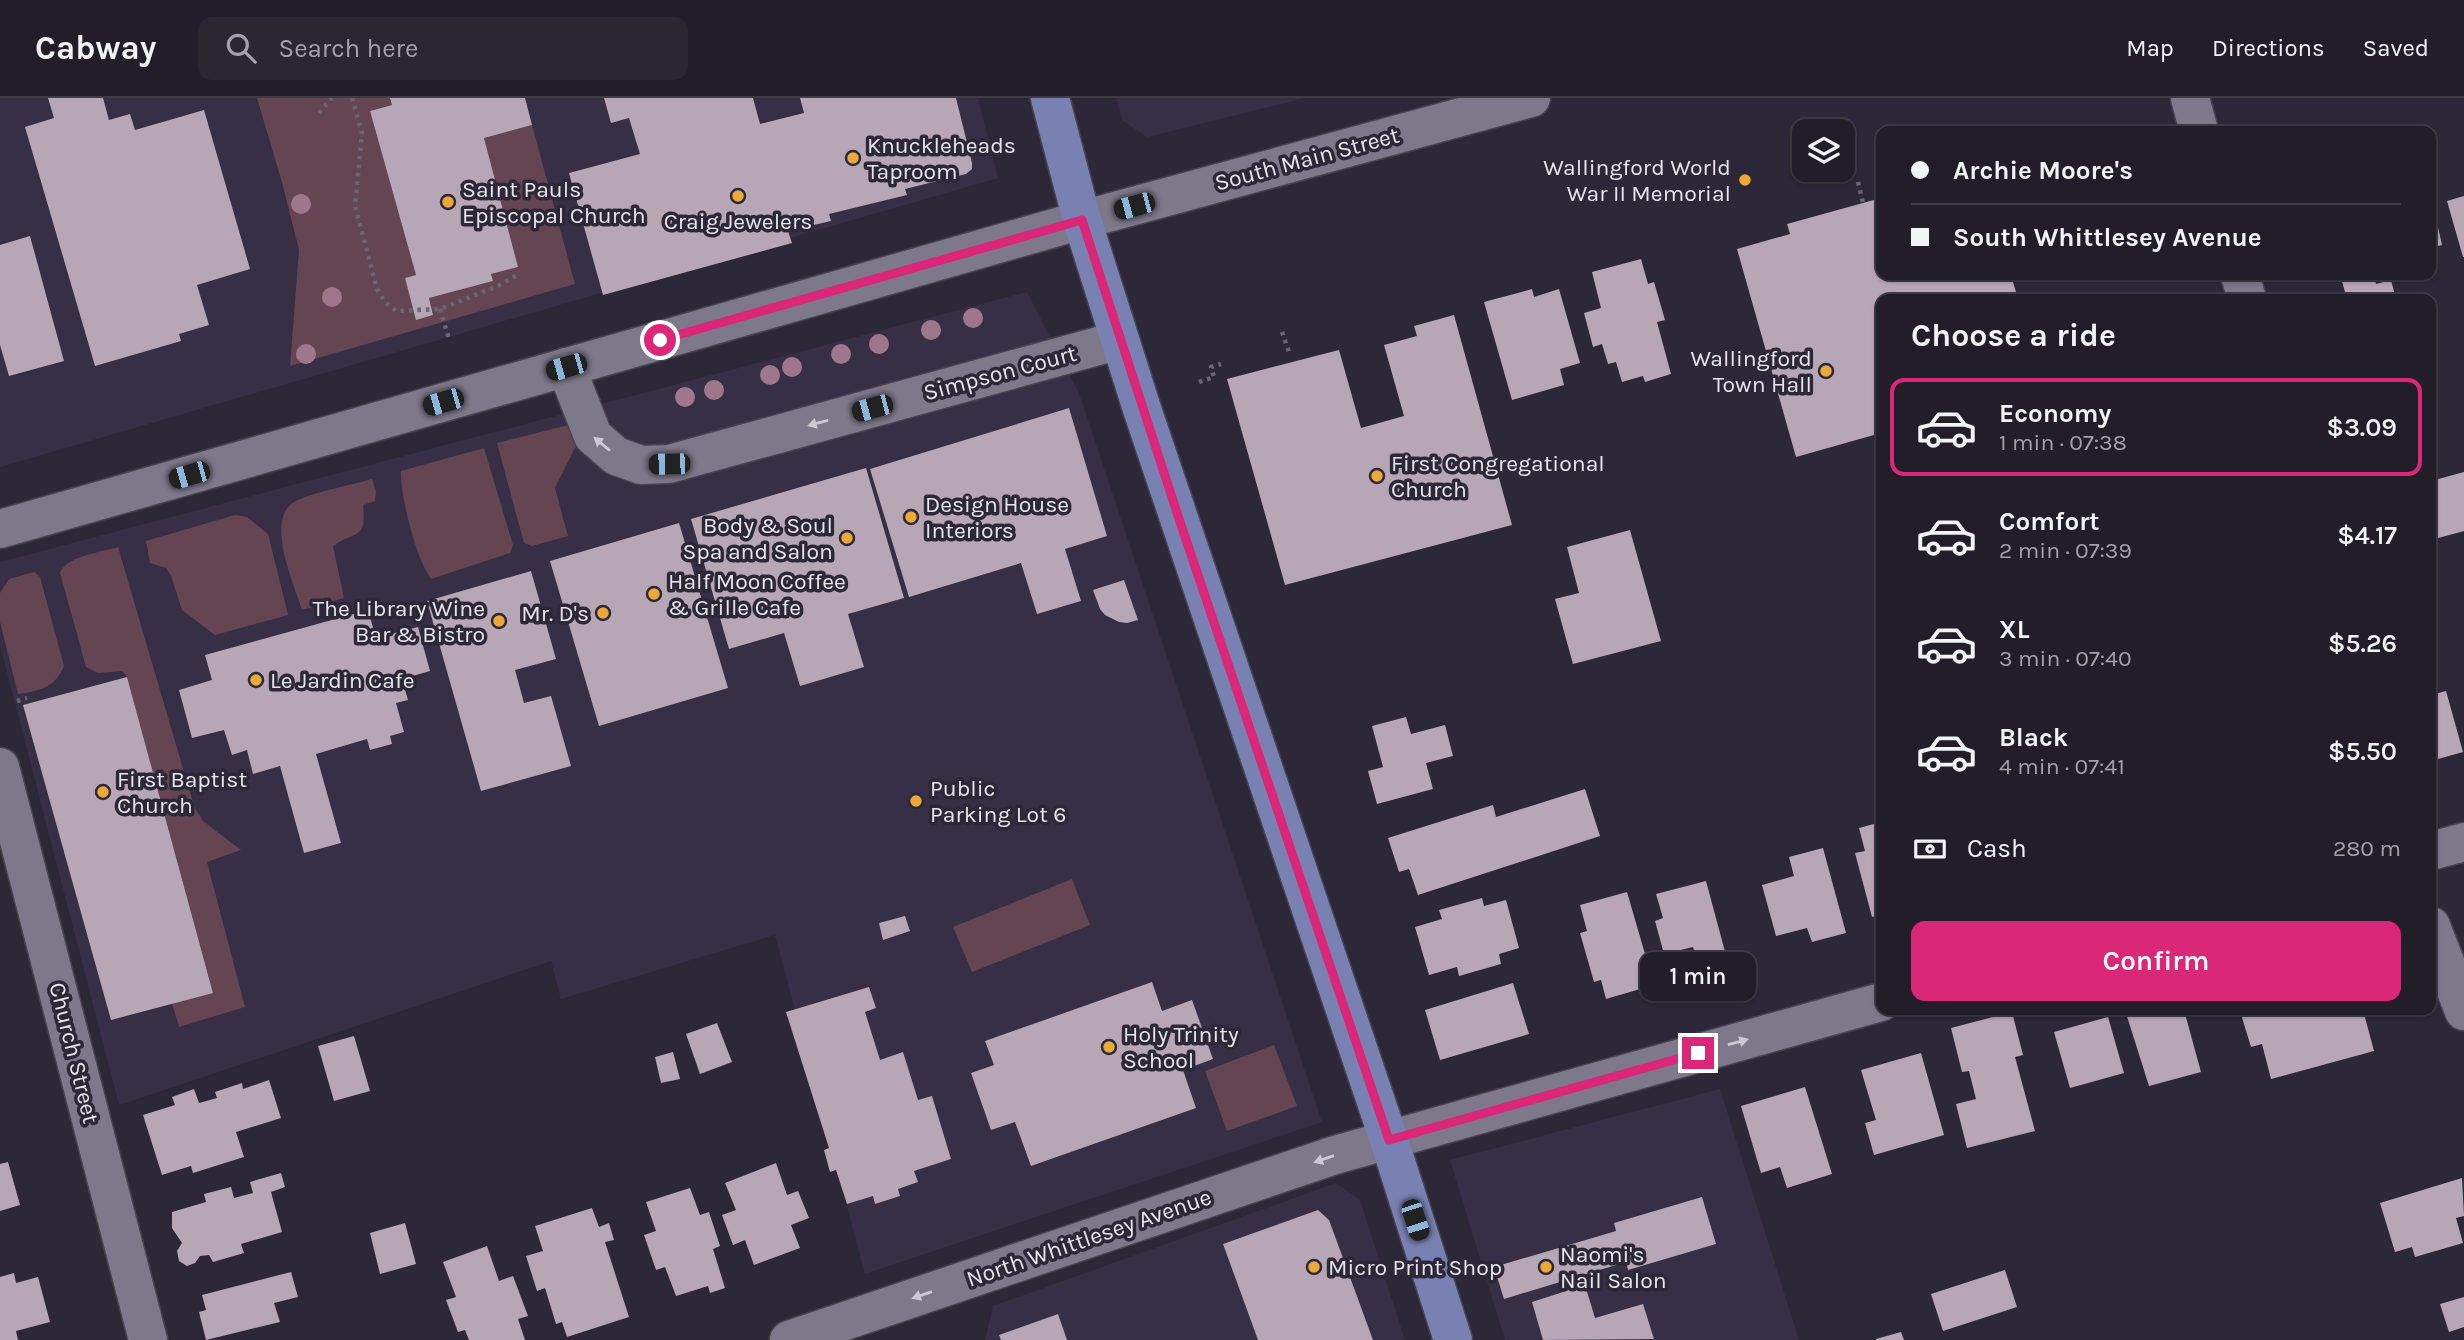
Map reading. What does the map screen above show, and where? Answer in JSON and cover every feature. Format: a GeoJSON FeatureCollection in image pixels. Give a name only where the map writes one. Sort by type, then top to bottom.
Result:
{"type":"FeatureCollection","features":[{"type":"Feature","properties":{"kind":"main road"},"geometry":{"type":"LineString","coordinates":[[1050,98],[1082,220],[1120,340],[1389,1140],[1453,1340]]}},
{"type":"Feature","properties":{"kind":"street","name":"South Main Street"},"geometry":{"type":"LineString","coordinates":[[0,529],[1082,220],[1531,98]]}},
{"type":"Feature","properties":{"kind":"street"},"geometry":{"type":"LineString","coordinates":[[2190,98],[2198,126]]}},
{"type":"Feature","properties":{"kind":"street","name":"Simpson Court"},"geometry":{"type":"LineString","coordinates":[[566,367],[593,436],[616,456],[641,465],[669,464],[1120,340]]}},
{"type":"Feature","properties":{"kind":"street","name":"Church Street"},"geometry":{"type":"LineString","coordinates":[[0,767],[148,1340]]}},
{"type":"Feature","properties":{"kind":"street"},"geometry":{"type":"LineString","coordinates":[[2436,850],[2464,842]]}},
{"type":"Feature","properties":{"kind":"street"},"geometry":{"type":"LineString","coordinates":[[2436,939],[2464,1011]]}},
{"type":"Feature","properties":{"kind":"street","name":"North Whittlesey Avenue"},"geometry":{"type":"LineString","coordinates":[[789,1340],[1322,1160],[1876,1003]]}},
{"type":"Feature","properties":{"kind":"path"},"geometry":{"type":"LineString","coordinates":[[319,113],[332,98]]}},
{"type":"Feature","properties":{"kind":"path"},"geometry":{"type":"LineString","coordinates":[[352,98],[362,133],[355,205],[377,289],[385,302],[396,311],[440,309],[498,286],[517,275]]}},
{"type":"Feature","properties":{"kind":"path"},"geometry":{"type":"LineString","coordinates":[[1858,182],[1863,203]]}},
{"type":"Feature","properties":{"kind":"path"},"geometry":{"type":"LineString","coordinates":[[440,309],[449,339]]}},
{"type":"Feature","properties":{"kind":"path"},"geometry":{"type":"LineString","coordinates":[[1282,332],[1290,355]]}},
{"type":"Feature","properties":{"kind":"path"},"geometry":{"type":"LineString","coordinates":[[1199,382],[1214,377],[1211,367],[1221,364]]}},
{"type":"Feature","properties":{"kind":"path"},"geometry":{"type":"LineString","coordinates":[[17,701],[27,698]]}},
{"type":"Feature","properties":{"kind":"shaded area"},"geometry":{"type":"Polygon","coordinates":[[[0,98],[978,98],[998,178],[0,467],[0,98]]]}},
{"type":"Feature","properties":{"kind":"shaded area"},"geometry":{"type":"Polygon","coordinates":[[[257,98],[390,98],[392,105],[370,111],[416,275],[405,278],[417,319],[433,315],[429,298],[493,281],[491,274],[518,267],[484,138],[532,125],[575,284],[290,366],[299,250],[257,98]]]}},
{"type":"Feature","properties":{"kind":"shaded area"},"geometry":{"type":"Polygon","coordinates":[[[1116,98],[1305,98],[1147,137],[1123,121],[1116,98]]]}},
{"type":"Feature","properties":{"kind":"shaded area"},"geometry":{"type":"Polygon","coordinates":[[[1027,292],[1079,393],[1322,1122],[865,1274],[775,935],[561,999],[551,961],[119,1105],[0,645],[0,562],[1027,292]]]}},
{"type":"Feature","properties":{"kind":"shaded area"},"geometry":{"type":"Polygon","coordinates":[[[568,425],[576,446],[555,488],[568,536],[532,546],[524,543],[497,443],[568,425]]]}},
{"type":"Feature","properties":{"kind":"shaded area"},"geometry":{"type":"Polygon","coordinates":[[[484,448],[513,545],[510,553],[431,579],[425,570],[410,526],[401,471],[484,448]]]}},
{"type":"Feature","properties":{"kind":"shaded area"},"geometry":{"type":"Polygon","coordinates":[[[372,479],[376,491],[375,501],[363,505],[361,530],[333,546],[344,598],[302,610],[281,534],[282,520],[288,508],[298,500],[372,479]]]}},
{"type":"Feature","properties":{"kind":"shaded area"},"geometry":{"type":"Polygon","coordinates":[[[235,515],[247,517],[268,534],[288,615],[215,635],[182,610],[166,568],[150,563],[146,541],[235,515]]]}},
{"type":"Feature","properties":{"kind":"shaded area"},"geometry":{"type":"Polygon","coordinates":[[[118,547],[194,806],[203,821],[241,850],[207,862],[245,1007],[179,1027],[172,1003],[213,992],[127,677],[122,671],[98,673],[86,667],[60,573],[69,562],[118,547]]]}},
{"type":"Feature","properties":{"kind":"shaded area"},"geometry":{"type":"Polygon","coordinates":[[[34,572],[40,577],[64,666],[51,684],[18,694],[0,622],[0,593],[9,579],[34,572]]]}},
{"type":"Feature","properties":{"kind":"shaded area"},"geometry":{"type":"Polygon","coordinates":[[[1072,879],[1090,925],[972,972],[953,927],[1072,879]]]}},
{"type":"Feature","properties":{"kind":"shaded area"},"geometry":{"type":"Polygon","coordinates":[[[1274,1045],[1297,1106],[1227,1131],[1205,1071],[1274,1045]]]}},
{"type":"Feature","properties":{"kind":"shaded area"},"geometry":{"type":"Polygon","coordinates":[[[1720,1089],[1799,1340],[1505,1340],[1450,1160],[1720,1089]]]}},
{"type":"Feature","properties":{"kind":"shaded area"},"geometry":{"type":"Polygon","coordinates":[[[1336,1183],[1360,1200],[1405,1340],[985,1340],[993,1306],[1336,1183]]]}},
{"type":"Feature","properties":{"kind":"building"},"geometry":{"type":"Polygon","coordinates":[[[48,98],[103,98],[109,120],[130,114],[135,130],[204,110],[250,269],[197,285],[209,325],[179,334],[181,341],[95,366],[25,127],[54,118],[48,98]]]}},
{"type":"Feature","properties":{"kind":"building","name":"Saint Pauls Episcopal Church"},"geometry":{"type":"Polygon","coordinates":[[[390,98],[525,98],[532,125],[484,138],[518,267],[491,274],[493,281],[429,298],[433,315],[416,320],[405,278],[416,275],[370,111],[392,105],[390,98]]]}},
{"type":"Feature","properties":{"kind":"building"},"geometry":{"type":"Polygon","coordinates":[[[604,98],[753,98],[760,124],[804,113],[800,98],[956,98],[972,169],[966,174],[905,189],[907,195],[829,214],[831,221],[788,231],[792,243],[603,295],[569,173],[640,154],[629,118],[611,123],[604,98]]]}},
{"type":"Feature","properties":{"kind":"building"},"geometry":{"type":"Polygon","coordinates":[[[2464,196],[2464,257],[2463,257],[2447,201],[2464,196]]]}},
{"type":"Feature","properties":{"kind":"building","name":"Wallingford Town Hall"},"geometry":{"type":"Polygon","coordinates":[[[1876,199],[1876,280],[2012,280],[2017,294],[1876,294],[1876,434],[1796,457],[1737,249],[1790,234],[1787,224],[1876,199]]]}},
{"type":"Feature","properties":{"kind":"building"},"geometry":{"type":"Polygon","coordinates":[[[2436,223],[2442,245],[2436,247],[2436,223]]]}},
{"type":"Feature","properties":{"kind":"building"},"geometry":{"type":"Polygon","coordinates":[[[30,236],[64,361],[9,376],[0,345],[0,245],[30,236]]]}},
{"type":"Feature","properties":{"kind":"building"},"geometry":{"type":"Polygon","coordinates":[[[1641,259],[1648,284],[1654,282],[1665,320],[1657,322],[1671,374],[1645,382],[1643,376],[1622,382],[1616,362],[1608,364],[1602,344],[1593,347],[1584,313],[1601,308],[1592,272],[1641,259]]]}},
{"type":"Feature","properties":{"kind":"building"},"geometry":{"type":"Polygon","coordinates":[[[2375,280],[2376,284],[2391,280],[2395,294],[2338,294],[2345,292],[2342,281],[2375,280]]]}},
{"type":"Feature","properties":{"kind":"building"},"geometry":{"type":"Polygon","coordinates":[[[1532,289],[1534,297],[1559,289],[1580,363],[1560,369],[1564,385],[1512,400],[1484,302],[1532,289]]]}},
{"type":"Feature","properties":{"kind":"building","name":"First Congregational Church"},"geometry":{"type":"Polygon","coordinates":[[[1454,315],[1512,525],[1285,585],[1227,379],[1339,350],[1361,428],[1404,416],[1384,345],[1417,336],[1414,326],[1454,315]]]}},
{"type":"Feature","properties":{"kind":"building"},"geometry":{"type":"Polygon","coordinates":[[[1069,408],[1107,536],[1065,549],[1081,601],[1037,614],[1021,563],[909,597],[870,469],[1069,408]]]}},
{"type":"Feature","properties":{"kind":"building"},"geometry":{"type":"Polygon","coordinates":[[[866,468],[904,598],[848,614],[864,667],[800,686],[784,633],[729,649],[691,519],[866,468]]]}},
{"type":"Feature","properties":{"kind":"building"},"geometry":{"type":"Polygon","coordinates":[[[2464,472],[2464,531],[2436,539],[2436,480],[2464,472]]]}},
{"type":"Feature","properties":{"kind":"building"},"geometry":{"type":"Polygon","coordinates":[[[679,523],[728,688],[599,726],[550,561],[679,523]]]}},
{"type":"Feature","properties":{"kind":"building"},"geometry":{"type":"Polygon","coordinates":[[[1630,530],[1661,641],[1573,664],[1555,599],[1579,593],[1567,547],[1630,530]]]}},
{"type":"Feature","properties":{"kind":"building"},"geometry":{"type":"Polygon","coordinates":[[[531,571],[556,659],[515,670],[524,703],[551,696],[571,766],[481,791],[427,601],[531,571]]]}},
{"type":"Feature","properties":{"kind":"building"},"geometry":{"type":"Polygon","coordinates":[[[1124,580],[1138,620],[1127,623],[1105,615],[1093,590],[1124,580]]]}},
{"type":"Feature","properties":{"kind":"building"},"geometry":{"type":"Polygon","coordinates":[[[368,610],[376,638],[418,627],[430,671],[402,679],[408,700],[396,703],[404,732],[390,736],[392,744],[370,750],[367,739],[316,754],[341,843],[304,853],[280,766],[253,774],[247,750],[232,755],[224,730],[192,738],[179,690],[212,680],[205,655],[368,610]]]}},
{"type":"Feature","properties":{"kind":"building","name":"First Baptist Church"},"geometry":{"type":"Polygon","coordinates":[[[127,677],[213,993],[111,1020],[23,705],[127,677]]]}},
{"type":"Feature","properties":{"kind":"building"},"geometry":{"type":"Polygon","coordinates":[[[2446,691],[2463,752],[2436,760],[2436,694],[2446,691]]]}},
{"type":"Feature","properties":{"kind":"building"},"geometry":{"type":"Polygon","coordinates":[[[1406,717],[1411,734],[1445,725],[1453,756],[1426,763],[1433,789],[1377,804],[1368,771],[1383,767],[1372,726],[1406,717]]]}},
{"type":"Feature","properties":{"kind":"building"},"geometry":{"type":"Polygon","coordinates":[[[1585,789],[1600,836],[1418,895],[1409,869],[1399,872],[1388,838],[1493,805],[1496,817],[1585,789]]]}},
{"type":"Feature","properties":{"kind":"building"},"geometry":{"type":"Polygon","coordinates":[[[1876,823],[1876,916],[1872,917],[1855,853],[1865,851],[1859,828],[1876,823]]]}},
{"type":"Feature","properties":{"kind":"building"},"geometry":{"type":"Polygon","coordinates":[[[1823,848],[1846,933],[1812,942],[1807,928],[1776,936],[1762,885],[1794,876],[1789,857],[1823,848]]]}},
{"type":"Feature","properties":{"kind":"building"},"geometry":{"type":"Polygon","coordinates":[[[1706,881],[1727,959],[1698,966],[1693,947],[1664,954],[1655,921],[1663,918],[1656,894],[1706,881]]]}},
{"type":"Feature","properties":{"kind":"building"},"geometry":{"type":"Polygon","coordinates":[[[1627,892],[1654,985],[1606,999],[1601,980],[1594,982],[1580,933],[1587,931],[1580,905],[1627,892]]]}},
{"type":"Feature","properties":{"kind":"building"},"geometry":{"type":"Polygon","coordinates":[[[1482,898],[1484,906],[1506,900],[1519,948],[1499,954],[1501,964],[1459,976],[1457,967],[1429,975],[1415,927],[1442,919],[1439,910],[1482,898]]]}},
{"type":"Feature","properties":{"kind":"building"},"geometry":{"type":"Polygon","coordinates":[[[905,916],[910,931],[883,940],[879,923],[905,916]]]}},
{"type":"Feature","properties":{"kind":"building"},"geometry":{"type":"Polygon","coordinates":[[[1152,982],[1162,1011],[1192,1000],[1213,1059],[1183,1070],[1196,1108],[1031,1166],[1015,1122],[991,1130],[971,1073],[994,1065],[985,1041],[1152,982]]]}},
{"type":"Feature","properties":{"kind":"building"},"geometry":{"type":"Polygon","coordinates":[[[1513,983],[1529,1034],[1440,1060],[1425,1010],[1513,983]]]}},
{"type":"Feature","properties":{"kind":"building"},"geometry":{"type":"Polygon","coordinates":[[[869,987],[876,1008],[865,1012],[880,1060],[903,1052],[918,1100],[932,1096],[951,1159],[914,1171],[918,1182],[898,1189],[900,1196],[875,1204],[873,1196],[847,1204],[836,1170],[830,1172],[824,1150],[829,1148],[786,1012],[869,987]]]}},
{"type":"Feature","properties":{"kind":"building"},"geometry":{"type":"Polygon","coordinates":[[[2001,1015],[2013,1015],[2023,1055],[2015,1057],[2035,1131],[1967,1148],[1956,1104],[1976,1099],[1969,1071],[1962,1072],[1951,1028],[2001,1015]]]}},
{"type":"Feature","properties":{"kind":"building"},"geometry":{"type":"Polygon","coordinates":[[[2127,1015],[2185,1015],[2201,1072],[2149,1086],[2127,1015]]]}},
{"type":"Feature","properties":{"kind":"building"},"geometry":{"type":"Polygon","coordinates":[[[2241,1015],[2364,1015],[2374,1051],[2271,1079],[2262,1044],[2251,1047],[2241,1015]]]}},
{"type":"Feature","properties":{"kind":"building"},"geometry":{"type":"Polygon","coordinates":[[[2108,1017],[2124,1073],[2070,1088],[2054,1032],[2108,1017]]]}},
{"type":"Feature","properties":{"kind":"building"},"geometry":{"type":"Polygon","coordinates":[[[717,1023],[732,1062],[700,1074],[686,1034],[717,1023]]]}},
{"type":"Feature","properties":{"kind":"building"},"geometry":{"type":"Polygon","coordinates":[[[354,1036],[370,1091],[334,1101],[318,1046],[354,1036]]]}},
{"type":"Feature","properties":{"kind":"building"},"geometry":{"type":"Polygon","coordinates":[[[673,1052],[680,1079],[661,1083],[655,1057],[673,1052]]]}},
{"type":"Feature","properties":{"kind":"building"},"geometry":{"type":"Polygon","coordinates":[[[1921,1053],[1944,1135],[1874,1155],[1865,1123],[1876,1120],[1861,1070],[1921,1053]]]}},
{"type":"Feature","properties":{"kind":"building"},"geometry":{"type":"Polygon","coordinates":[[[269,1080],[281,1118],[236,1132],[244,1157],[193,1173],[191,1166],[162,1175],[143,1115],[175,1105],[172,1097],[194,1089],[199,1103],[217,1098],[215,1092],[242,1083],[243,1089],[269,1080]]]}},
{"type":"Feature","properties":{"kind":"building"},"geometry":{"type":"Polygon","coordinates":[[[1805,1087],[1832,1174],[1787,1188],[1780,1167],[1761,1173],[1741,1106],[1805,1087]]]}},
{"type":"Feature","properties":{"kind":"building"},"geometry":{"type":"Polygon","coordinates":[[[8,1162],[20,1205],[0,1211],[0,1164],[8,1162]]]}},
{"type":"Feature","properties":{"kind":"building"},"geometry":{"type":"Polygon","coordinates":[[[776,1163],[787,1195],[798,1191],[809,1218],[791,1225],[800,1248],[754,1265],[745,1240],[733,1245],[722,1215],[736,1210],[725,1183],[776,1163]]]}},
{"type":"Feature","properties":{"kind":"building"},"geometry":{"type":"Polygon","coordinates":[[[281,1173],[285,1187],[271,1192],[282,1232],[241,1244],[244,1253],[213,1262],[209,1255],[200,1256],[195,1263],[187,1266],[179,1261],[177,1251],[182,1243],[172,1228],[172,1212],[206,1202],[204,1194],[231,1187],[234,1198],[253,1193],[250,1182],[281,1173]]]}},
{"type":"Feature","properties":{"kind":"building"},"geometry":{"type":"Polygon","coordinates":[[[2462,1178],[2464,1216],[2456,1218],[2463,1243],[2415,1257],[2412,1247],[2395,1252],[2380,1203],[2462,1178]]]}},
{"type":"Feature","properties":{"kind":"building"},"geometry":{"type":"Polygon","coordinates":[[[690,1188],[700,1215],[709,1212],[720,1246],[713,1249],[725,1288],[710,1293],[708,1286],[676,1296],[665,1267],[656,1270],[644,1235],[656,1231],[646,1202],[690,1188]]]}},
{"type":"Feature","properties":{"kind":"building"},"geometry":{"type":"Polygon","coordinates":[[[1702,1197],[1716,1244],[1628,1270],[1626,1262],[1504,1299],[1494,1267],[1616,1231],[1614,1223],[1702,1197]]]}},
{"type":"Feature","properties":{"kind":"building"},"geometry":{"type":"Polygon","coordinates":[[[592,1208],[599,1227],[609,1223],[614,1240],[605,1242],[629,1317],[567,1337],[562,1322],[556,1324],[545,1288],[537,1291],[526,1256],[543,1251],[535,1226],[592,1208]]]}},
{"type":"Feature","properties":{"kind":"building"},"geometry":{"type":"Polygon","coordinates":[[[1318,1210],[1329,1220],[1373,1340],[1258,1340],[1223,1244],[1318,1210]]]}},
{"type":"Feature","properties":{"kind":"building"},"geometry":{"type":"Polygon","coordinates":[[[405,1223],[416,1264],[380,1274],[370,1233],[405,1223]]]}},
{"type":"Feature","properties":{"kind":"building"},"geometry":{"type":"Polygon","coordinates":[[[487,1246],[499,1281],[513,1276],[528,1316],[518,1319],[525,1340],[469,1340],[465,1330],[458,1332],[446,1300],[456,1297],[443,1262],[487,1246]]]}},
{"type":"Feature","properties":{"kind":"building"},"geometry":{"type":"Polygon","coordinates":[[[2005,1270],[2017,1307],[1943,1331],[1931,1294],[2005,1270]]]}},
{"type":"Feature","properties":{"kind":"building"},"geometry":{"type":"Polygon","coordinates":[[[291,1272],[298,1297],[274,1303],[280,1322],[206,1340],[199,1312],[206,1310],[202,1295],[291,1272]]]}},
{"type":"Feature","properties":{"kind":"building"},"geometry":{"type":"Polygon","coordinates":[[[14,1273],[16,1283],[38,1277],[50,1322],[16,1331],[18,1340],[0,1340],[0,1277],[14,1273]]]}},
{"type":"Feature","properties":{"kind":"building"},"geometry":{"type":"Polygon","coordinates":[[[1585,1285],[1595,1318],[1643,1304],[1654,1339],[1543,1340],[1532,1302],[1585,1285]]]}},
{"type":"Feature","properties":{"kind":"building"},"geometry":{"type":"Polygon","coordinates":[[[2464,1297],[2464,1327],[2449,1332],[2440,1304],[2464,1297]]]}},
{"type":"Feature","properties":{"kind":"building"},"geometry":{"type":"Polygon","coordinates":[[[1058,1314],[1067,1340],[1001,1340],[999,1335],[1058,1314]]]}},
{"type":"Feature","properties":{"kind":"building"},"geometry":{"type":"Polygon","coordinates":[[[1901,1332],[1904,1340],[1876,1340],[1876,1339],[1901,1332]]]}},
{"type":"Feature","properties":{"kind":"place","name":"Knuckleheads Taproom"},"geometry":{"type":"Point","coordinates":[853,158]}},
{"type":"Feature","properties":{"kind":"place","name":"Wallingford World War II Memorial"},"geometry":{"type":"Point","coordinates":[1745,180]}},
{"type":"Feature","properties":{"kind":"place","name":"Craig Jewelers"},"geometry":{"type":"Point","coordinates":[738,196]}},
{"type":"Feature","properties":{"kind":"place","name":"Saint Pauls Episcopal Church"},"geometry":{"type":"Point","coordinates":[448,202]}},
{"type":"Feature","properties":{"kind":"place","name":"Wallingford Town Hall"},"geometry":{"type":"Point","coordinates":[1826,371]}},
{"type":"Feature","properties":{"kind":"place","name":"First Congregational Church"},"geometry":{"type":"Point","coordinates":[1377,476]}},
{"type":"Feature","properties":{"kind":"place","name":"Design House Interiors"},"geometry":{"type":"Point","coordinates":[911,517]}},
{"type":"Feature","properties":{"kind":"place","name":"Body & Soul Spa and Salon"},"geometry":{"type":"Point","coordinates":[847,538]}},
{"type":"Feature","properties":{"kind":"place","name":"Half Moon Coffee & Grille Cafe"},"geometry":{"type":"Point","coordinates":[654,594]}},
{"type":"Feature","properties":{"kind":"place","name":"Mr. D's"},"geometry":{"type":"Point","coordinates":[603,613]}},
{"type":"Feature","properties":{"kind":"place","name":"The Library Wine Bar & Bistro"},"geometry":{"type":"Point","coordinates":[499,621]}},
{"type":"Feature","properties":{"kind":"place","name":"Le Jardin Cafe"},"geometry":{"type":"Point","coordinates":[256,680]}},
{"type":"Feature","properties":{"kind":"place","name":"First Baptist Church"},"geometry":{"type":"Point","coordinates":[103,792]}},
{"type":"Feature","properties":{"kind":"place","name":"Public Parking Lot 6"},"geometry":{"type":"Point","coordinates":[916,801]}},
{"type":"Feature","properties":{"kind":"place","name":"Holy Trinity School"},"geometry":{"type":"Point","coordinates":[1109,1047]}},
{"type":"Feature","properties":{"kind":"place","name":"Micro Print Shop"},"geometry":{"type":"Point","coordinates":[1314,1267]}},
{"type":"Feature","properties":{"kind":"place","name":"Naomi's Nail Salon"},"geometry":{"type":"Point","coordinates":[1546,1267]}},
{"type":"Feature","properties":{"kind":"route"},"geometry":{"type":"LineString","coordinates":[[660,340],[1082,220],[1180,522],[1389,1140],[1698,1053]]}}]}
